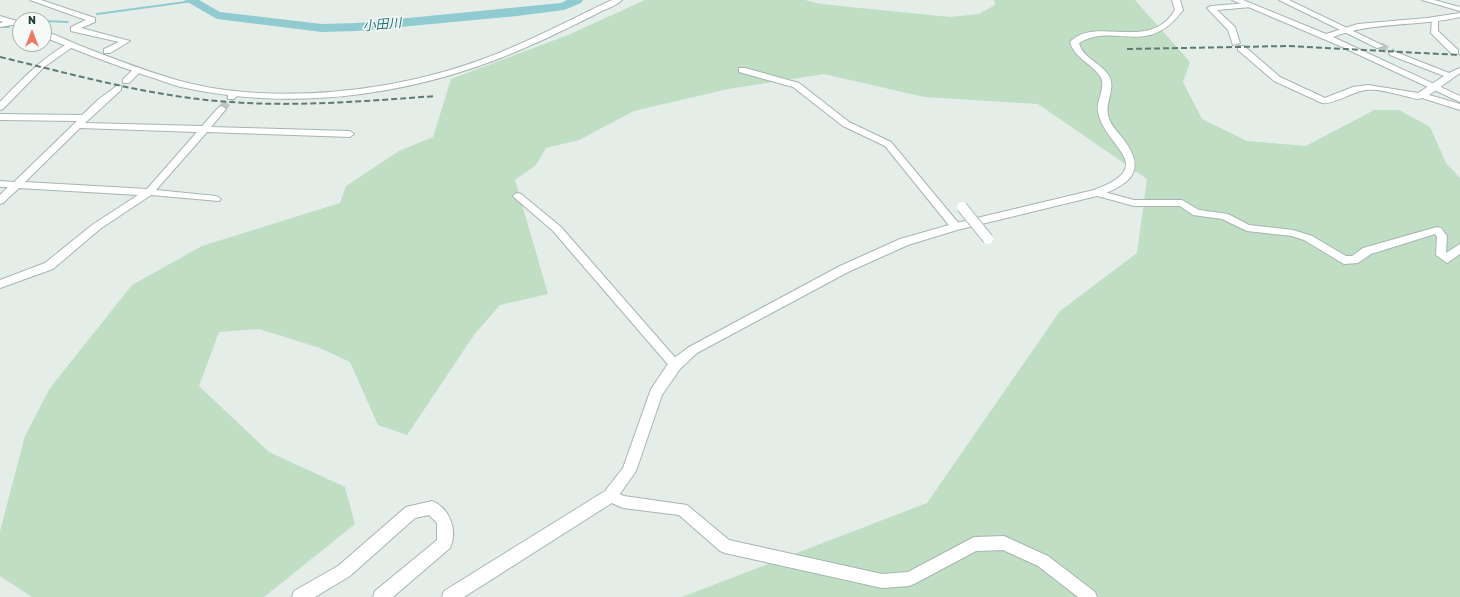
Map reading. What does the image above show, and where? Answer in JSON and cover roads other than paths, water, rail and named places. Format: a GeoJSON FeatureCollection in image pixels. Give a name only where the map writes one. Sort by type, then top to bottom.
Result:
{"type":"FeatureCollection","features":[{"type":"Feature","properties":{"kind":"street"},"geometry":{"type":"LineString","coordinates":[[34,0],[92,20],[74,29],[126,40],[107,51]]}},
{"type":"Feature","properties":{"kind":"street"},"geometry":{"type":"LineString","coordinates":[[52,38],[70,46],[184,85],[233,96],[321,95],[365,90],[451,72],[498,56],[618,0]]}},
{"type":"Feature","properties":{"kind":"street"},"geometry":{"type":"LineString","coordinates":[[450,597],[610,496],[629,471],[656,393],[675,365],[692,350],[844,269],[904,242],[956,227],[1097,193],[1119,184],[1127,178],[1131,169],[1129,156],[1124,146],[1109,127],[1102,111],[1107,86],[1104,76],[1080,54],[1076,49],[1074,42],[1086,35],[1136,36],[1151,32],[1161,27],[1175,16],[1179,10],[1176,0]]}},
{"type":"Feature","properties":{"kind":"street"},"geometry":{"type":"LineString","coordinates":[[1236,0],[1325,36],[1435,86],[1460,99]]}},
{"type":"Feature","properties":{"kind":"street"},"geometry":{"type":"LineString","coordinates":[[1283,0],[1380,46]]}},
{"type":"Feature","properties":{"kind":"street"},"geometry":{"type":"LineString","coordinates":[[1426,0],[1460,9]]}},
{"type":"Feature","properties":{"kind":"street"},"geometry":{"type":"LineString","coordinates":[[1248,5],[1211,8],[1232,29],[1239,46],[1277,79],[1325,101],[1356,89],[1368,87],[1424,96],[1460,107]]}},
{"type":"Feature","properties":{"kind":"street"},"geometry":{"type":"LineString","coordinates":[[1325,36],[1347,30],[1382,24],[1435,21],[1460,15]]}},
{"type":"Feature","properties":{"kind":"street"},"geometry":{"type":"LineString","coordinates":[[0,18],[12,22]]}},
{"type":"Feature","properties":{"kind":"street"},"geometry":{"type":"LineString","coordinates":[[1435,21],[1434,31],[1455,52]]}},
{"type":"Feature","properties":{"kind":"street"},"geometry":{"type":"LineString","coordinates":[[0,25],[12,24]]}},
{"type":"Feature","properties":{"kind":"street"},"geometry":{"type":"LineString","coordinates":[[0,107],[34,73],[57,53],[70,46]]}},
{"type":"Feature","properties":{"kind":"street"},"geometry":{"type":"LineString","coordinates":[[1393,53],[1448,75]]}},
{"type":"Feature","properties":{"kind":"street"},"geometry":{"type":"LineString","coordinates":[[126,81],[138,70]]}},
{"type":"Feature","properties":{"kind":"street"},"geometry":{"type":"LineString","coordinates":[[742,70],[796,85],[846,124],[888,144],[956,227]]}},
{"type":"Feature","properties":{"kind":"street"},"geometry":{"type":"LineString","coordinates":[[1424,96],[1448,75],[1460,70]]}},
{"type":"Feature","properties":{"kind":"street"},"geometry":{"type":"LineString","coordinates":[[0,201],[118,88]]}},
{"type":"Feature","properties":{"kind":"street"},"geometry":{"type":"LineString","coordinates":[[0,284],[49,266],[96,227],[149,192],[222,109]]}},
{"type":"Feature","properties":{"kind":"street"},"geometry":{"type":"LineString","coordinates":[[0,117],[205,130],[350,134]]}},
{"type":"Feature","properties":{"kind":"street"},"geometry":{"type":"LineString","coordinates":[[0,184],[149,192],[216,199]]}},
{"type":"Feature","properties":{"kind":"street"},"geometry":{"type":"LineString","coordinates":[[1097,193],[1134,203],[1182,203],[1197,213],[1224,216],[1247,228],[1293,233],[1308,238],[1344,260],[1354,260],[1367,251],[1438,230],[1442,236],[1441,255],[1443,257],[1448,259],[1460,248]]}},
{"type":"Feature","properties":{"kind":"street"},"geometry":{"type":"LineString","coordinates":[[518,196],[557,229],[675,365]]}},
{"type":"Feature","properties":{"kind":"street"},"geometry":{"type":"LineString","coordinates":[[962,207],[988,239]]}},
{"type":"Feature","properties":{"kind":"street"},"geometry":{"type":"LineString","coordinates":[[610,496],[623,502],[682,509],[725,546],[882,581],[909,579],[974,544],[1004,543],[1043,561],[1090,597]]}},
{"type":"Feature","properties":{"kind":"street"},"geometry":{"type":"LineString","coordinates":[[300,597],[344,571],[411,512],[432,508],[444,520],[445,543],[381,597]]}},
{"type":"Feature","properties":{"kind":"waterway","name":"小田川"},"geometry":{"type":"LineString","coordinates":[[190,0],[217,15],[322,28],[357,27],[517,12],[564,6],[577,0]]}},
{"type":"Feature","properties":{"kind":"waterway"},"geometry":{"type":"LineString","coordinates":[[97,14],[193,1]]}},
{"type":"Feature","properties":{"kind":"waterway"},"geometry":{"type":"LineString","coordinates":[[52,21],[68,22]]}},
{"type":"Feature","properties":{"kind":"waterway"},"geometry":{"type":"LineString","coordinates":[[0,27],[9,27]]}},
{"type":"Feature","properties":{"kind":"tunnel"},"geometry":{"type":"LineString","coordinates":[[1380,46],[1393,53]]}},
{"type":"Feature","properties":{"kind":"tunnel"},"geometry":{"type":"LineString","coordinates":[[222,109],[231,97]]}},
{"type":"Feature","properties":{"kind":"railway"},"geometry":{"type":"LineString","coordinates":[[1127,49],[1288,46],[1460,55]]}},
{"type":"Feature","properties":{"kind":"railway"},"geometry":{"type":"LineString","coordinates":[[0,57],[143,90],[230,102],[307,104],[436,96]]}}]}
